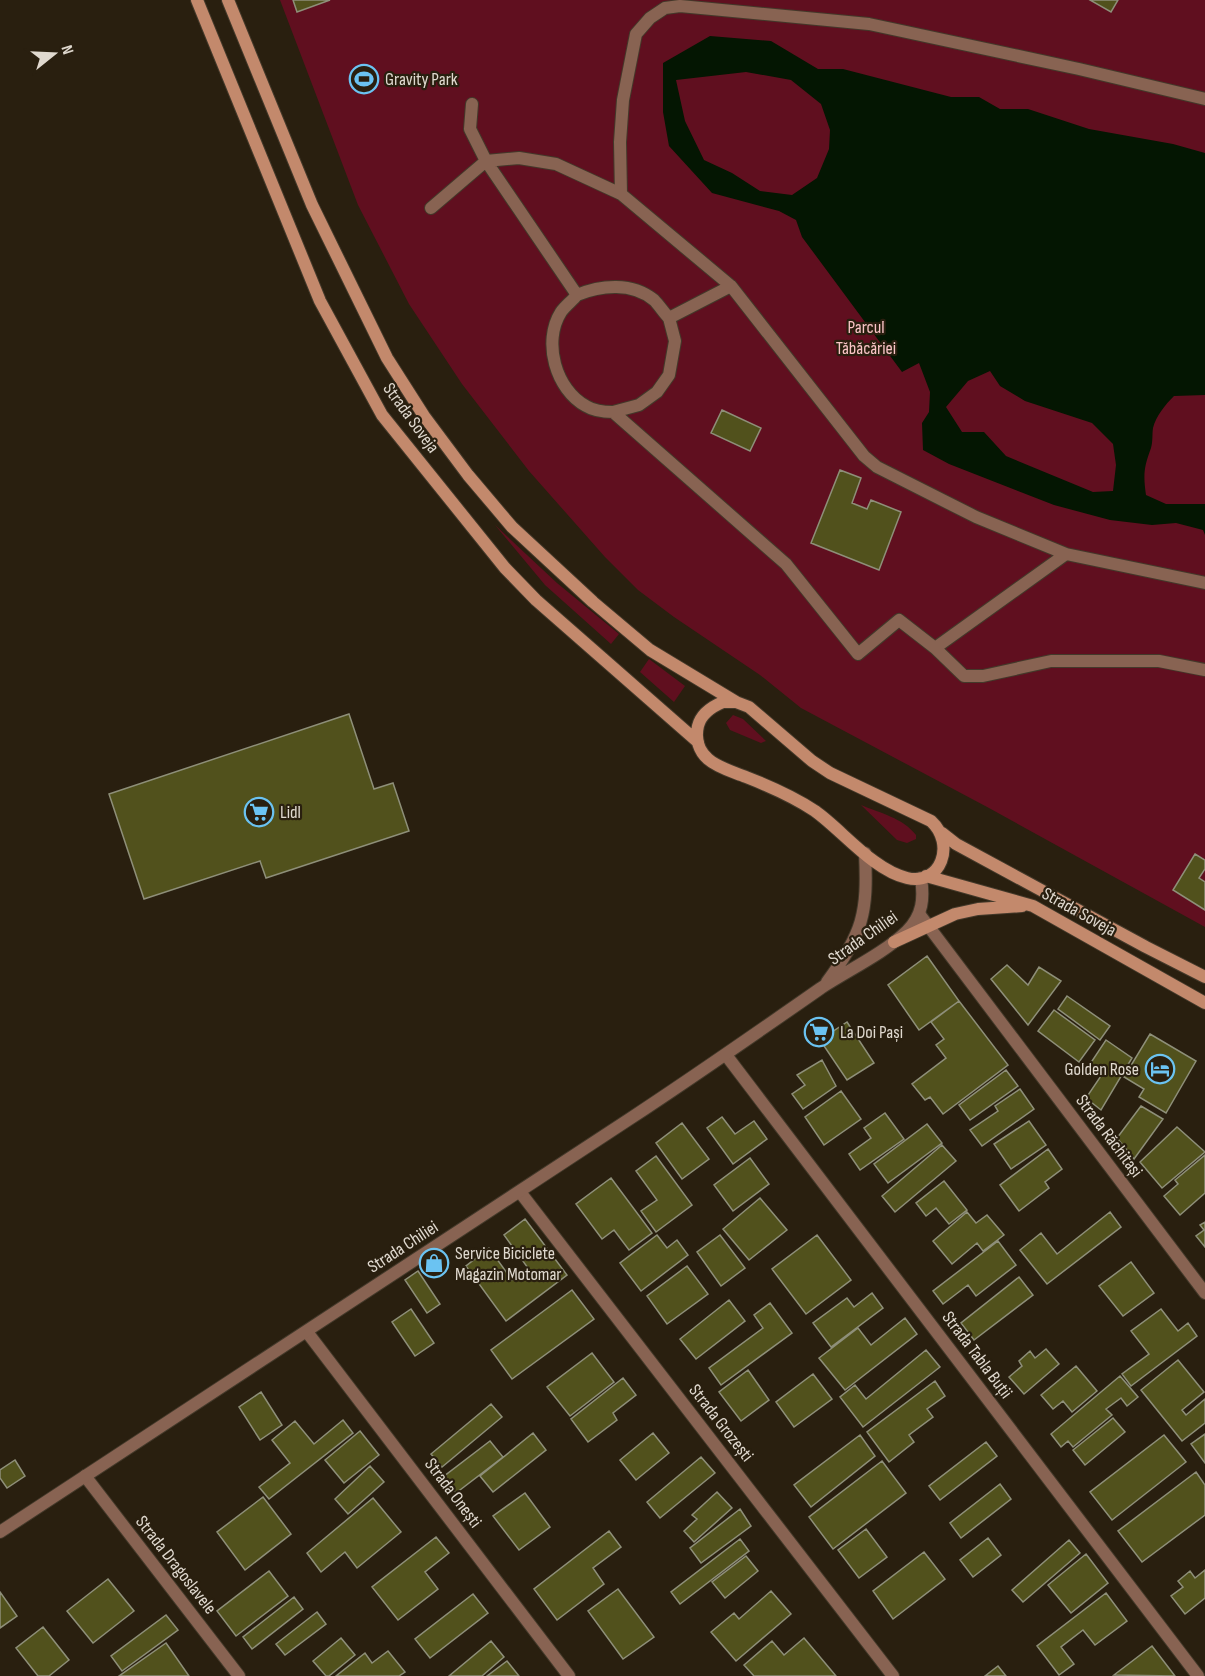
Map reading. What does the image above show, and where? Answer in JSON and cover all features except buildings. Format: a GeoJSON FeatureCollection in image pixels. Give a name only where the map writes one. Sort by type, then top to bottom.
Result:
{"type":"FeatureCollection","features":[{"type":"Feature","properties":{"kind":"main road","name":"Strada Soveja"},"geometry":{"type":"LineString","coordinates":[[197,0],[320,301],[382,415],[505,568],[536,600],[698,742],[701,752],[709,760],[815,811],[865,852],[897,874],[908,878],[924,877],[1033,906],[1205,1003]]}},
{"type":"Feature","properties":{"kind":"main road","name":"Strada Soveja"},"geometry":{"type":"LineString","coordinates":[[228,0],[312,205],[387,358],[424,416],[468,475],[512,527],[593,603],[650,650],[736,702],[749,707],[812,762],[849,783],[931,821],[956,844],[1205,977]]}},
{"type":"Feature","properties":{"kind":"main road"},"geometry":{"type":"LineString","coordinates":[[698,742],[697,732],[702,716],[712,706],[723,702],[736,702]]}},
{"type":"Feature","properties":{"kind":"main road"},"geometry":{"type":"LineString","coordinates":[[924,877],[934,870],[942,859],[944,843],[941,832]]}},
{"type":"Feature","properties":{"kind":"main road"},"geometry":{"type":"LineString","coordinates":[[894,942],[966,911],[1033,906]]}},
{"type":"Feature","properties":{"kind":"street"},"geometry":{"type":"LineString","coordinates":[[621,194],[623,100],[636,34],[650,18],[665,8],[680,6],[869,24],[1080,69],[1205,99]]}},
{"type":"Feature","properties":{"kind":"street"},"geometry":{"type":"LineString","coordinates":[[472,104],[470,129],[486,161],[577,295]]}},
{"type":"Feature","properties":{"kind":"street"},"geometry":{"type":"LineString","coordinates":[[432,208],[486,161],[519,158],[556,164],[621,194],[731,286],[864,456],[877,467],[976,517],[1066,554],[1205,583]]}},
{"type":"Feature","properties":{"kind":"street"},"geometry":{"type":"LineString","coordinates":[[610,286],[633,289],[653,300],[669,318],[675,341],[669,375],[657,392],[639,405],[613,412],[601,412],[586,406],[571,394],[558,375],[553,352],[554,331],[561,312],[577,295],[592,289],[610,286]]}},
{"type":"Feature","properties":{"kind":"street"},"geometry":{"type":"LineString","coordinates":[[669,318],[731,286]]}},
{"type":"Feature","properties":{"kind":"street"},"geometry":{"type":"LineString","coordinates":[[613,412],[786,564],[858,654],[899,620],[935,648],[964,676],[983,676],[1051,661],[1159,662],[1205,670]]}},
{"type":"Feature","properties":{"kind":"street"},"geometry":{"type":"LineString","coordinates":[[935,648],[1066,554]]}},
{"type":"Feature","properties":{"kind":"street","name":"Strada Chiliei"},"geometry":{"type":"LineString","coordinates":[[823,987],[853,943],[861,924],[866,901],[865,852]]}},
{"type":"Feature","properties":{"kind":"street","name":"Strada Chiliei"},"geometry":{"type":"LineString","coordinates":[[0,1532],[520,1192],[726,1055],[823,987],[894,942],[911,927],[920,915],[924,877]]}},
{"type":"Feature","properties":{"kind":"street","name":"Strada Răchitași"},"geometry":{"type":"LineString","coordinates":[[920,915],[1205,1293]]}},
{"type":"Feature","properties":{"kind":"street","name":"Strada Tabla Buții"},"geometry":{"type":"LineString","coordinates":[[726,1055],[1198,1676]]}},
{"type":"Feature","properties":{"kind":"street","name":"Strada Grozești"},"geometry":{"type":"LineString","coordinates":[[520,1192],[894,1676]]}},
{"type":"Feature","properties":{"kind":"street","name":"Strada Onești"},"geometry":{"type":"LineString","coordinates":[[307,1332],[569,1676]]}},
{"type":"Feature","properties":{"kind":"street","name":"Strada Dragoslavele"},"geometry":{"type":"LineString","coordinates":[[85,1476],[239,1676]]}},
{"type":"Feature","properties":{"kind":"green space","name":"Parcul Tăbăcăriei"},"geometry":{"type":"Polygon","coordinates":[[[280,0],[1205,0],[1205,927],[801,708],[760,675],[638,590],[605,557],[529,471],[462,384],[409,304],[358,205],[280,0]]]}},
{"type":"Feature","properties":{"kind":"green space"},"geometry":{"type":"Polygon","coordinates":[[[495,525],[557,583],[619,634],[611,644],[545,585],[495,525]]]}},
{"type":"Feature","properties":{"kind":"green space"},"geometry":{"type":"Polygon","coordinates":[[[649,659],[685,686],[674,702],[640,672],[649,659]]]}},
{"type":"Feature","properties":{"kind":"green space"},"geometry":{"type":"Polygon","coordinates":[[[733,715],[743,719],[766,741],[761,743],[730,730],[726,723],[733,715]]]}},
{"type":"Feature","properties":{"kind":"green space"},"geometry":{"type":"Polygon","coordinates":[[[861,805],[905,824],[916,835],[916,839],[907,843],[897,840],[861,805]]]}},
{"type":"Feature","properties":{"kind":"shaded area"},"geometry":{"type":"Polygon","coordinates":[[[710,36],[771,41],[818,69],[843,69],[951,97],[979,97],[1000,109],[1028,109],[1089,129],[1173,144],[1205,153],[1205,395],[1174,396],[1164,407],[1153,428],[1152,445],[1144,476],[1146,495],[1166,504],[1205,504],[1205,535],[1203,530],[1176,523],[1152,525],[1110,520],[1054,505],[949,464],[923,450],[922,423],[929,412],[930,392],[919,363],[902,372],[802,237],[796,220],[779,211],[712,193],[669,146],[663,112],[663,63],[710,36]],[[746,72],[676,80],[685,121],[704,160],[732,173],[760,191],[792,195],[817,178],[829,149],[830,130],[821,104],[791,80],[746,72]],[[990,371],[968,381],[946,407],[962,432],[984,432],[1006,456],[1093,492],[1113,491],[1116,465],[1113,444],[1092,423],[1025,401],[1000,386],[990,371]]]}},
{"type":"Feature","properties":{"kind":"place","name":"Gravity Park"},"geometry":{"type":"Point","coordinates":[364,79]}},
{"type":"Feature","properties":{"kind":"place","name":"Lidl"},"geometry":{"type":"Point","coordinates":[259,812]}},
{"type":"Feature","properties":{"kind":"place","name":"La Doi Pași"},"geometry":{"type":"Point","coordinates":[819,1032]}},
{"type":"Feature","properties":{"kind":"place","name":"Golden Rose"},"geometry":{"type":"Point","coordinates":[1160,1069]}},
{"type":"Feature","properties":{"kind":"place","name":"Service Biciclete Magazin Motomar"},"geometry":{"type":"Point","coordinates":[434,1263]}}]}
